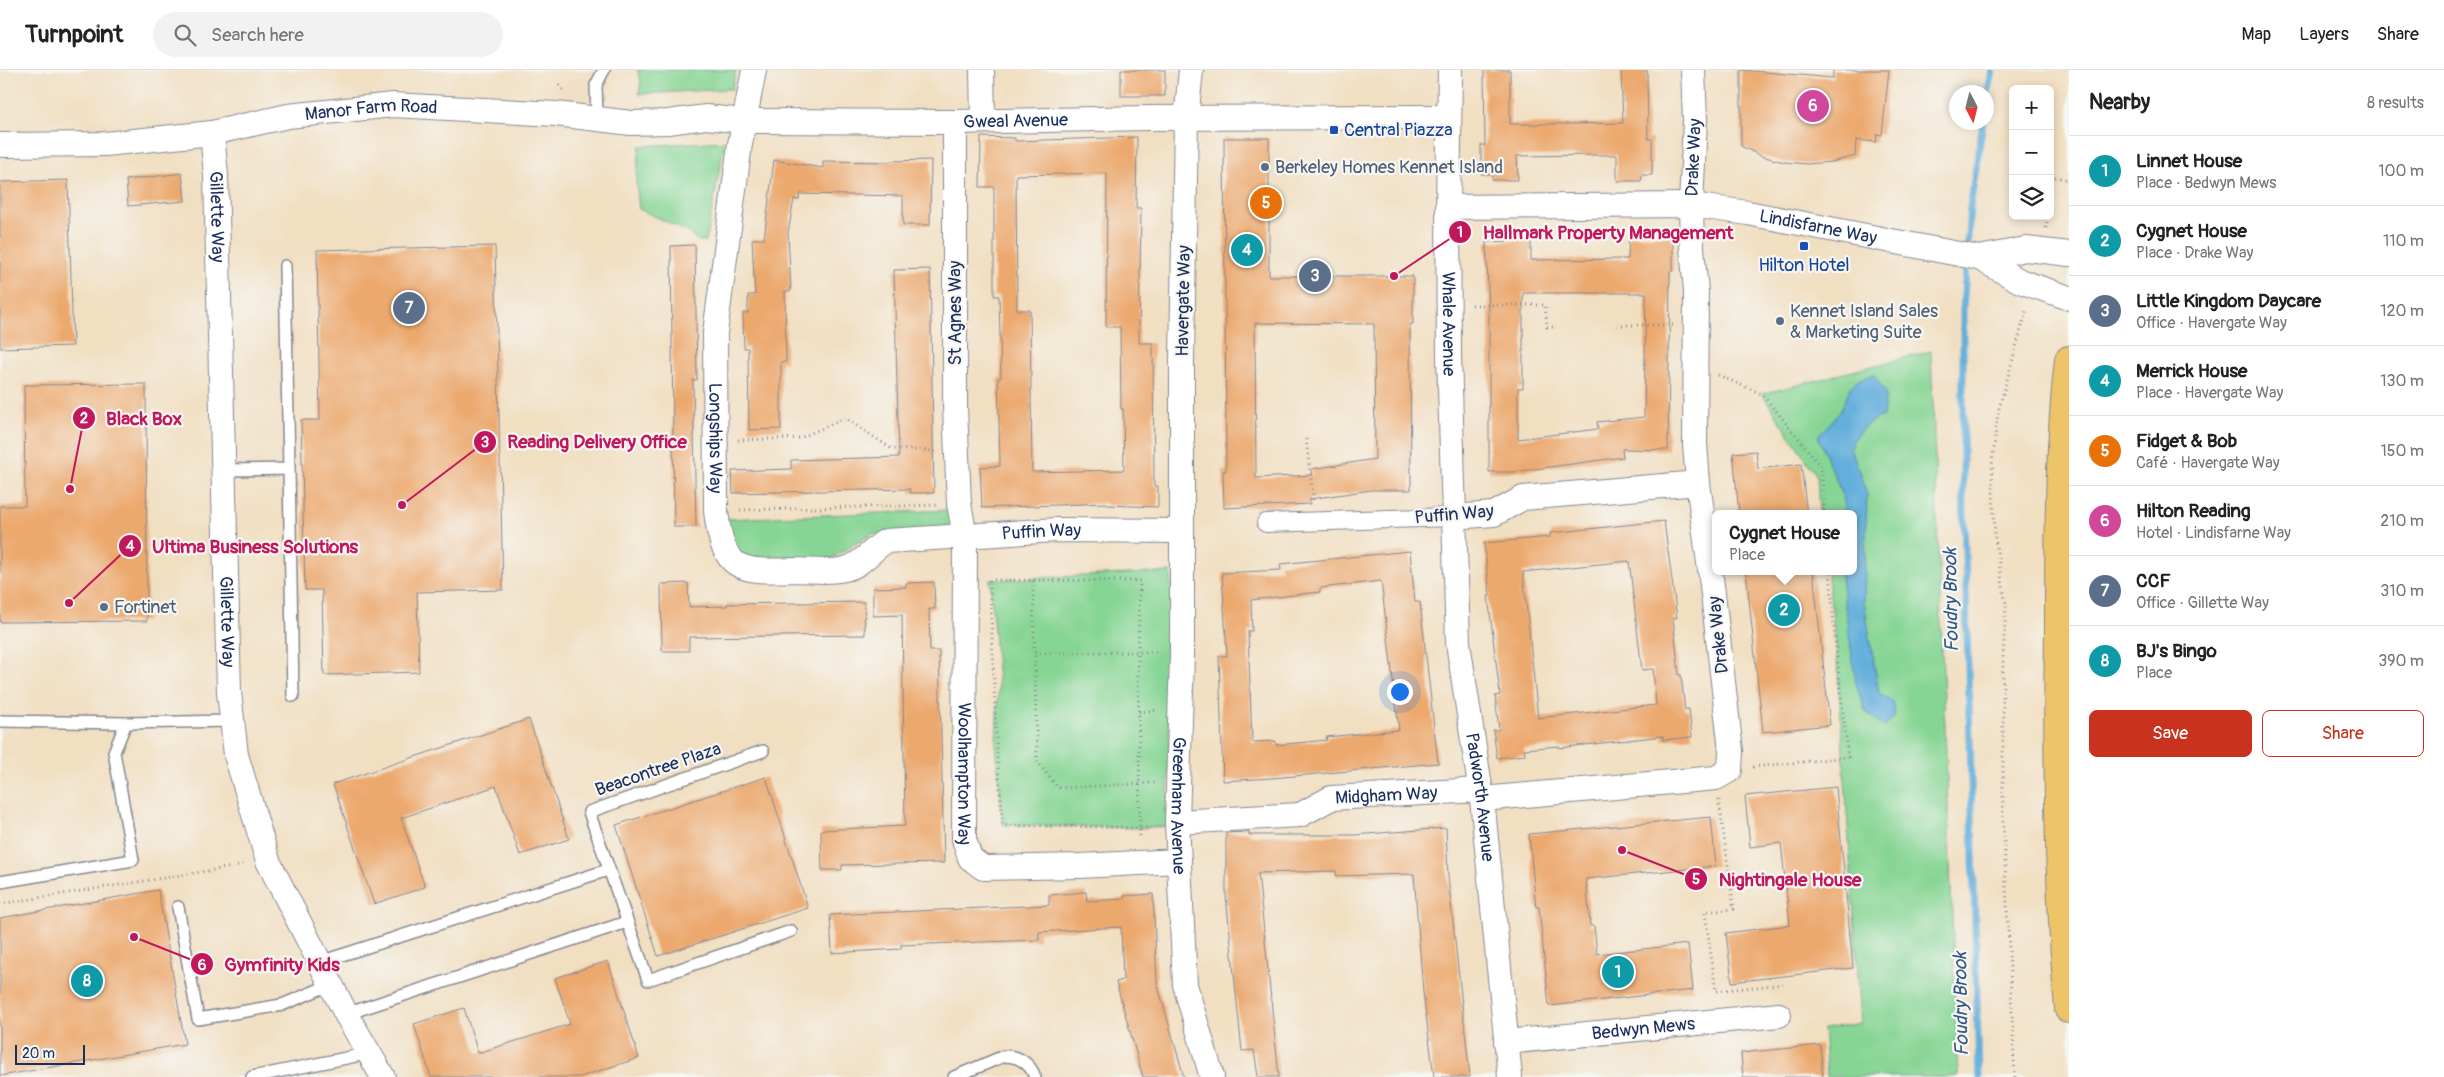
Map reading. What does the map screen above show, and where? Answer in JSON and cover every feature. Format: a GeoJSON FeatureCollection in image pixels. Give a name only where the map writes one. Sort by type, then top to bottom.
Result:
{"type":"FeatureCollection","features":[{"type":"Feature","properties":{"kind":"highway"},"geometry":{"type":"LineString","coordinates":[[2069,360],[2061,450],[2058,819],[2069,1009]]}},
{"type":"Feature","properties":{"kind":"street","name":"Longships Way"},"geometry":{"type":"LineString","coordinates":[[754,70],[744,121],[715,333],[716,511],[720,538],[727,554],[740,566],[756,571],[846,569],[862,561],[875,547],[886,541],[965,536]]}},
{"type":"Feature","properties":{"kind":"street"},"geometry":{"type":"LineString","coordinates":[[982,70],[983,121]]}},
{"type":"Feature","properties":{"kind":"street","name":"Havergate Way"},"geometry":{"type":"LineString","coordinates":[[1182,532],[1186,119],[1191,70]]}},
{"type":"Feature","properties":{"kind":"street","name":"Whale Avenue"},"geometry":{"type":"LineString","coordinates":[[1450,70],[1448,207],[1453,517]]}},
{"type":"Feature","properties":{"kind":"street","name":"Drake Way"},"geometry":{"type":"LineString","coordinates":[[1693,70],[1696,120],[1691,205],[1696,324],[1695,444],[1698,483],[1729,733],[1723,774]]}},
{"type":"Feature","properties":{"kind":"street","name":"Manor Farm Road"},"geometry":{"type":"LineString","coordinates":[[0,145],[105,144],[212,133],[288,116],[394,106],[556,114],[631,123],[668,122],[706,117],[744,121]]}},
{"type":"Feature","properties":{"kind":"street","name":"Gweal Avenue"},"geometry":{"type":"LineString","coordinates":[[744,121],[955,122],[1448,117]]}},
{"type":"Feature","properties":{"kind":"street","name":"St Agnes Way"},"geometry":{"type":"LineString","coordinates":[[955,122],[955,398],[959,504]]}},
{"type":"Feature","properties":{"kind":"street","name":"Gillette Way"},"geometry":{"type":"LineString","coordinates":[[212,133],[216,175],[225,470],[229,692],[236,755],[268,861],[346,1014],[371,1053],[383,1077]]}},
{"type":"Feature","properties":{"kind":"street","name":"Lindisfarne Way"},"geometry":{"type":"LineString","coordinates":[[1448,207],[1691,205],[1764,216],[1924,249],[1979,258],[2026,249],[2069,254]]}},
{"type":"Feature","properties":{"kind":"street","name":"Lindisfarne Way"},"geometry":{"type":"LineString","coordinates":[[1979,258],[2020,282],[2069,298]]}},
{"type":"Feature","properties":{"kind":"street","name":"Puffin Way"},"geometry":{"type":"LineString","coordinates":[[1266,523],[1494,514],[1523,498],[1698,483]]}},
{"type":"Feature","properties":{"kind":"street"},"geometry":{"type":"LineString","coordinates":[[959,504],[965,536]]}},
{"type":"Feature","properties":{"kind":"street","name":"Padworth Avenue"},"geometry":{"type":"LineString","coordinates":[[1453,517],[1458,644],[1481,795],[1510,1077]]}},
{"type":"Feature","properties":{"kind":"street"},"geometry":{"type":"LineString","coordinates":[[2059,553],[2069,518]]}},
{"type":"Feature","properties":{"kind":"street","name":"Puffin Way"},"geometry":{"type":"LineString","coordinates":[[965,536],[1057,530],[1182,532]]}},
{"type":"Feature","properties":{"kind":"street","name":"Greenham Avenue"},"geometry":{"type":"LineString","coordinates":[[1182,532],[1182,655],[1177,822],[1184,985],[1212,1077]]}},
{"type":"Feature","properties":{"kind":"street","name":"Woolhampton Way"},"geometry":{"type":"LineString","coordinates":[[965,536],[963,820],[964,839],[970,858],[982,868],[1179,861]]}},
{"type":"Feature","properties":{"kind":"street"},"geometry":{"type":"LineString","coordinates":[[1481,795],[1723,774]]}},
{"type":"Feature","properties":{"kind":"street","name":"Midgham Way"},"geometry":{"type":"LineString","coordinates":[[1177,822],[1300,815],[1331,798],[1481,795]]}},
{"type":"Feature","properties":{"kind":"street","name":"Bedwyn Mews"},"geometry":{"type":"LineString","coordinates":[[1506,1042],[1780,1015]]}},
{"type":"Feature","properties":{"kind":"lane"},"geometry":{"type":"LineString","coordinates":[[597,119],[596,85],[604,70]]}},
{"type":"Feature","properties":{"kind":"lane"},"geometry":{"type":"LineString","coordinates":[[285,266],[294,696]]}},
{"type":"Feature","properties":{"kind":"lane"},"geometry":{"type":"LineString","coordinates":[[225,470],[289,469]]}},
{"type":"Feature","properties":{"kind":"lane"},"geometry":{"type":"LineString","coordinates":[[0,721],[126,723],[232,721]]}},
{"type":"Feature","properties":{"kind":"lane"},"geometry":{"type":"LineString","coordinates":[[0,882],[133,860],[114,752],[126,723]]}},
{"type":"Feature","properties":{"kind":"lane","name":"Beacontree Plaza"},"geometry":{"type":"LineString","coordinates":[[762,751],[589,812],[648,980],[791,931]]}},
{"type":"Feature","properties":{"kind":"lane"},"geometry":{"type":"LineString","coordinates":[[320,962],[608,870]]}},
{"type":"Feature","properties":{"kind":"lane"},"geometry":{"type":"LineString","coordinates":[[178,907],[198,1019],[282,1005],[332,984]]}},
{"type":"Feature","properties":{"kind":"lane"},"geometry":{"type":"LineString","coordinates":[[346,1014],[627,922]]}},
{"type":"Feature","properties":{"kind":"lane"},"geometry":{"type":"LineString","coordinates":[[252,1077],[371,1053]]}},
{"type":"Feature","properties":{"kind":"lane"},"geometry":{"type":"LineString","coordinates":[[954,1077],[1004,1056],[1011,1056],[1024,1061],[1034,1077]]}},
{"type":"Feature","properties":{"kind":"path"},"geometry":{"type":"LineString","coordinates":[[2054,177],[2069,180]]}},
{"type":"Feature","properties":{"kind":"path"},"geometry":{"type":"LineString","coordinates":[[2015,1077],[2003,821],[2003,660],[2006,605],[1995,540],[1992,465],[1998,412],[2030,298]]}},
{"type":"Feature","properties":{"kind":"path"},"geometry":{"type":"LineString","coordinates":[[1449,306],[1545,305],[1547,327],[1556,327]]}},
{"type":"Feature","properties":{"kind":"path"},"geometry":{"type":"LineString","coordinates":[[1617,325],[1696,324]]}},
{"type":"Feature","properties":{"kind":"path"},"geometry":{"type":"LineString","coordinates":[[1696,365],[1762,394],[1821,466],[1825,510]]}},
{"type":"Feature","properties":{"kind":"path"},"geometry":{"type":"LineString","coordinates":[[716,440],[800,438],[845,418],[892,449],[958,452]]}},
{"type":"Feature","properties":{"kind":"path"},"geometry":{"type":"LineString","coordinates":[[1306,439],[1317,520]]}},
{"type":"Feature","properties":{"kind":"path"},"geometry":{"type":"LineString","coordinates":[[716,511],[959,504]]}},
{"type":"Feature","properties":{"kind":"path"},"geometry":{"type":"LineString","coordinates":[[1784,984],[1716,991],[1705,912],[1734,910],[1723,774],[1848,757],[1830,575]]}},
{"type":"Feature","properties":{"kind":"path"},"geometry":{"type":"LineString","coordinates":[[1139,863],[1140,828],[1140,783],[1138,653],[1140,581],[990,580],[996,754],[1003,825],[1140,828]]}},
{"type":"Feature","properties":{"kind":"path"},"geometry":{"type":"LineString","coordinates":[[1033,581],[1037,761],[1058,788],[1140,783]]}},
{"type":"Feature","properties":{"kind":"path"},"geometry":{"type":"LineString","coordinates":[[1035,653],[1138,653]]}},
{"type":"Feature","properties":{"kind":"path"},"geometry":{"type":"LineString","coordinates":[[0,904],[268,861]]}},
{"type":"Feature","properties":{"kind":"green space"},"geometry":{"type":"Polygon","coordinates":[[[637,70],[736,70],[732,89],[639,94],[641,82],[637,70]]]}},
{"type":"Feature","properties":{"kind":"green space"},"geometry":{"type":"Polygon","coordinates":[[[725,141],[706,241],[698,241],[688,232],[639,209],[636,182],[640,146],[725,141]]]}},
{"type":"Feature","properties":{"kind":"green space"},"geometry":{"type":"Polygon","coordinates":[[[1931,351],[1958,1077],[1827,1077],[1823,1029],[1861,1023],[1836,644],[1827,575],[1857,575],[1857,510],[1819,510],[1817,476],[1762,394],[1931,351]]]}},
{"type":"Feature","properties":{"kind":"green space"},"geometry":{"type":"Polygon","coordinates":[[[952,510],[952,522],[942,529],[872,534],[830,559],[747,560],[725,542],[725,519],[952,510]]]}},
{"type":"Feature","properties":{"kind":"green space"},"geometry":{"type":"Polygon","coordinates":[[[1171,572],[1168,826],[1140,828],[1003,825],[996,746],[998,683],[990,580],[1171,572]]]}},
{"type":"Feature","properties":{"kind":"water"},"geometry":{"type":"Polygon","coordinates":[[[1874,375],[1886,393],[1883,416],[1863,428],[1850,448],[1861,474],[1867,496],[1864,602],[1879,693],[1892,701],[1895,716],[1885,727],[1865,711],[1856,683],[1841,575],[1857,575],[1857,510],[1843,510],[1844,500],[1818,436],[1837,415],[1853,385],[1864,377],[1874,375]]]}},
{"type":"Feature","properties":{"kind":"building"},"geometry":{"type":"Polygon","coordinates":[[[1121,70],[1165,70],[1165,96],[1121,96],[1121,70]]]}},
{"type":"Feature","properties":{"kind":"building"},"geometry":{"type":"Polygon","coordinates":[[[1484,70],[1510,70],[1510,124],[1567,124],[1623,123],[1621,70],[1647,70],[1648,139],[1652,139],[1652,175],[1642,175],[1641,181],[1617,181],[1617,155],[1517,156],[1518,180],[1492,180],[1492,174],[1481,174],[1481,145],[1485,145],[1484,70]]]}},
{"type":"Feature","properties":{"kind":"building"},"geometry":{"type":"Polygon","coordinates":[[[1741,70],[1833,78],[1833,70],[1889,70],[1882,135],[1877,134],[1876,142],[1856,140],[1855,156],[1832,162],[1807,164],[1784,162],[1761,156],[1741,146],[1741,70]]]}},
{"type":"Feature","properties":{"kind":"building"},"geometry":{"type":"Polygon","coordinates":[[[981,137],[1015,138],[1015,141],[1137,137],[1136,208],[1141,208],[1139,343],[1153,343],[1154,486],[1158,486],[1158,507],[1106,505],[1106,503],[982,508],[980,467],[1000,466],[998,378],[1001,378],[999,296],[994,296],[994,187],[980,187],[981,137]],[[1107,173],[1016,175],[1017,310],[1030,310],[1032,472],[1124,470],[1120,327],[1106,327],[1107,173]]]}},
{"type":"Feature","properties":{"kind":"building"},"geometry":{"type":"Polygon","coordinates":[[[1224,138],[1269,138],[1269,276],[1413,276],[1413,324],[1410,324],[1411,490],[1371,490],[1310,499],[1310,504],[1224,508],[1223,471],[1226,471],[1224,138]],[[1255,323],[1256,478],[1313,475],[1312,469],[1375,459],[1374,324],[1255,323]]]}},
{"type":"Feature","properties":{"kind":"building"},"geometry":{"type":"Polygon","coordinates":[[[774,160],[823,168],[823,161],[890,162],[931,160],[930,225],[903,225],[903,196],[800,194],[799,200],[794,199],[788,233],[791,291],[785,291],[786,362],[781,362],[781,429],[749,430],[748,348],[744,348],[743,313],[748,313],[748,295],[755,295],[752,239],[764,239],[774,160]]]}},
{"type":"Feature","properties":{"kind":"building"},"geometry":{"type":"Polygon","coordinates":[[[182,173],[185,201],[128,206],[126,180],[182,173]]]}},
{"type":"Feature","properties":{"kind":"building"},"geometry":{"type":"Polygon","coordinates":[[[68,180],[73,346],[0,348],[0,182],[68,180]]]}},
{"type":"Feature","properties":{"kind":"building"},"geometry":{"type":"Polygon","coordinates":[[[1629,236],[1673,236],[1673,271],[1670,271],[1668,450],[1622,449],[1623,457],[1513,472],[1489,472],[1489,307],[1486,242],[1531,240],[1531,260],[1628,259],[1629,236]],[[1523,293],[1523,388],[1518,388],[1518,439],[1598,429],[1597,422],[1644,417],[1646,293],[1523,293]]]}},
{"type":"Feature","properties":{"kind":"building"},"geometry":{"type":"Polygon","coordinates":[[[695,245],[697,380],[693,380],[696,527],[674,527],[671,246],[695,245]]]}},
{"type":"Feature","properties":{"kind":"building"},"geometry":{"type":"Polygon","coordinates":[[[495,246],[503,590],[417,592],[419,672],[324,675],[322,590],[305,590],[301,420],[320,420],[317,250],[495,246]]]}},
{"type":"Feature","properties":{"kind":"building"},"geometry":{"type":"Polygon","coordinates":[[[930,269],[934,493],[910,493],[910,489],[733,493],[732,471],[791,469],[791,460],[899,457],[894,270],[930,269]]]}},
{"type":"Feature","properties":{"kind":"building"},"geometry":{"type":"Polygon","coordinates":[[[146,384],[147,621],[0,622],[0,506],[25,506],[24,385],[146,384]]]}},
{"type":"Feature","properties":{"kind":"building"},"geometry":{"type":"Polygon","coordinates":[[[1756,451],[1758,469],[1801,464],[1807,510],[1739,510],[1733,453],[1756,451]]]}},
{"type":"Feature","properties":{"kind":"building"},"geometry":{"type":"Polygon","coordinates":[[[1664,521],[1677,618],[1673,618],[1679,675],[1681,675],[1685,710],[1689,709],[1692,737],[1663,740],[1663,736],[1559,748],[1559,746],[1524,749],[1525,755],[1497,758],[1493,730],[1499,730],[1495,696],[1500,695],[1488,596],[1490,596],[1484,543],[1550,537],[1550,533],[1664,521]],[[1629,561],[1523,572],[1538,718],[1656,705],[1653,669],[1642,670],[1629,561]]]}},
{"type":"Feature","properties":{"kind":"building"},"geometry":{"type":"Polygon","coordinates":[[[1410,551],[1415,602],[1420,602],[1438,763],[1223,781],[1219,656],[1227,656],[1222,573],[1281,570],[1280,564],[1410,551]],[[1381,581],[1320,588],[1320,592],[1251,600],[1252,631],[1248,631],[1252,742],[1276,741],[1276,745],[1327,740],[1326,737],[1399,730],[1381,581]]]}},
{"type":"Feature","properties":{"kind":"building"},"geometry":{"type":"Polygon","coordinates":[[[1746,575],[1813,575],[1830,725],[1763,732],[1746,575]]]}},
{"type":"Feature","properties":{"kind":"building"},"geometry":{"type":"Polygon","coordinates":[[[934,582],[935,609],[929,609],[930,651],[939,651],[944,863],[842,865],[842,870],[822,870],[821,830],[905,826],[902,615],[873,616],[873,588],[906,587],[906,583],[934,582]]]}},
{"type":"Feature","properties":{"kind":"building"},"geometry":{"type":"Polygon","coordinates":[[[688,583],[689,607],[727,606],[727,604],[864,602],[865,635],[689,637],[689,651],[662,651],[661,584],[688,583]]]}},
{"type":"Feature","properties":{"kind":"building"},"geometry":{"type":"Polygon","coordinates":[[[529,719],[569,839],[520,855],[496,786],[401,818],[425,887],[374,904],[333,784],[529,719]]]}},
{"type":"Feature","properties":{"kind":"building"},"geometry":{"type":"Polygon","coordinates":[[[766,777],[808,908],[658,956],[616,825],[766,777]]]}},
{"type":"Feature","properties":{"kind":"building"},"geometry":{"type":"Polygon","coordinates":[[[1836,787],[1853,968],[1732,982],[1726,933],[1790,925],[1781,843],[1750,847],[1745,796],[1836,787]]]}},
{"type":"Feature","properties":{"kind":"building"},"geometry":{"type":"Polygon","coordinates":[[[1711,817],[1716,866],[1586,879],[1590,926],[1594,926],[1597,954],[1688,944],[1693,990],[1549,1006],[1539,907],[1536,907],[1529,834],[1711,817]]]}},
{"type":"Feature","properties":{"kind":"building"},"geometry":{"type":"Polygon","coordinates":[[[1446,828],[1448,876],[1470,1077],[1434,1077],[1423,992],[1414,874],[1336,876],[1336,871],[1258,873],[1279,1077],[1258,1077],[1254,1050],[1242,1051],[1226,896],[1226,833],[1249,832],[1249,835],[1354,835],[1446,828]]]}},
{"type":"Feature","properties":{"kind":"building"},"geometry":{"type":"Polygon","coordinates":[[[158,890],[185,1044],[0,1076],[0,918],[158,890]]]}},
{"type":"Feature","properties":{"kind":"building"},"geometry":{"type":"Polygon","coordinates":[[[1086,892],[1087,901],[1124,899],[1124,896],[1153,894],[1157,983],[1184,1077],[1143,1077],[1116,982],[1123,980],[1121,927],[1039,932],[1039,940],[901,945],[901,949],[832,953],[830,915],[1049,905],[1049,895],[1086,892]]]}},
{"type":"Feature","properties":{"kind":"building"},"geometry":{"type":"Polygon","coordinates":[[[608,961],[639,1058],[580,1077],[431,1077],[414,1024],[464,1008],[478,1053],[570,1024],[555,978],[608,961]]]}},
{"type":"Feature","properties":{"kind":"building"},"geometry":{"type":"Polygon","coordinates":[[[1820,1045],[1823,1077],[1743,1077],[1741,1053],[1820,1045]]]}},
{"type":"Feature","properties":{"kind":"waterway","name":"Foudry Brook"},"geometry":{"type":"LineString","coordinates":[[1989,85],[1992,70]]}},
{"type":"Feature","properties":{"kind":"waterway","name":"Foudry Brook"},"geometry":{"type":"LineString","coordinates":[[1979,1077],[1963,480],[1963,310],[1970,207],[1982,130]]}},
{"type":"Feature","properties":{"kind":"place","name":"Hilton Reading"},"geometry":{"type":"Point","coordinates":[1813,106]}},
{"type":"Feature","properties":{"kind":"place","name":"Central Piazza"},"geometry":{"type":"Point","coordinates":[1334,130]}},
{"type":"Feature","properties":{"kind":"place","name":"Berkeley Homes Kennet Island"},"geometry":{"type":"Point","coordinates":[1265,167]}},
{"type":"Feature","properties":{"kind":"place","name":"Fidget & Bob"},"geometry":{"type":"Point","coordinates":[1266,203]}},
{"type":"Feature","properties":{"kind":"place","name":"Hilton Hotel"},"geometry":{"type":"Point","coordinates":[1804,246]}},
{"type":"Feature","properties":{"kind":"place","name":"Merrick House"},"geometry":{"type":"Point","coordinates":[1247,250]}},
{"type":"Feature","properties":{"kind":"place","name":"Little Kingdom Daycare"},"geometry":{"type":"Point","coordinates":[1315,276]}},
{"type":"Feature","properties":{"kind":"place","name":"Hallmark Property Management"},"geometry":{"type":"Point","coordinates":[1394,276]}},
{"type":"Feature","properties":{"kind":"place","name":"CCF"},"geometry":{"type":"Point","coordinates":[409,308]}},
{"type":"Feature","properties":{"kind":"place","name":"Kennet Island Sales & Marketing Suite"},"geometry":{"type":"Point","coordinates":[1780,321]}},
{"type":"Feature","properties":{"kind":"place","name":"Black Box"},"geometry":{"type":"Point","coordinates":[70,489]}},
{"type":"Feature","properties":{"kind":"place","name":"Reading Delivery Office"},"geometry":{"type":"Point","coordinates":[402,505]}},
{"type":"Feature","properties":{"kind":"place","name":"Ultima Business Solutions"},"geometry":{"type":"Point","coordinates":[69,603]}},
{"type":"Feature","properties":{"kind":"place","name":"Fortinet"},"geometry":{"type":"Point","coordinates":[104,607]}},
{"type":"Feature","properties":{"kind":"place","name":"Cygnet House"},"geometry":{"type":"Point","coordinates":[1784,610]}},
{"type":"Feature","properties":{"kind":"place","name":"Nightingale House"},"geometry":{"type":"Point","coordinates":[1622,850]}},
{"type":"Feature","properties":{"kind":"place","name":"Gymfinity Kids"},"geometry":{"type":"Point","coordinates":[134,937]}},
{"type":"Feature","properties":{"kind":"place","name":"Linnet House"},"geometry":{"type":"Point","coordinates":[1618,972]}},
{"type":"Feature","properties":{"kind":"place","name":"BJ's Bingo"},"geometry":{"type":"Point","coordinates":[87,981]}}]}
